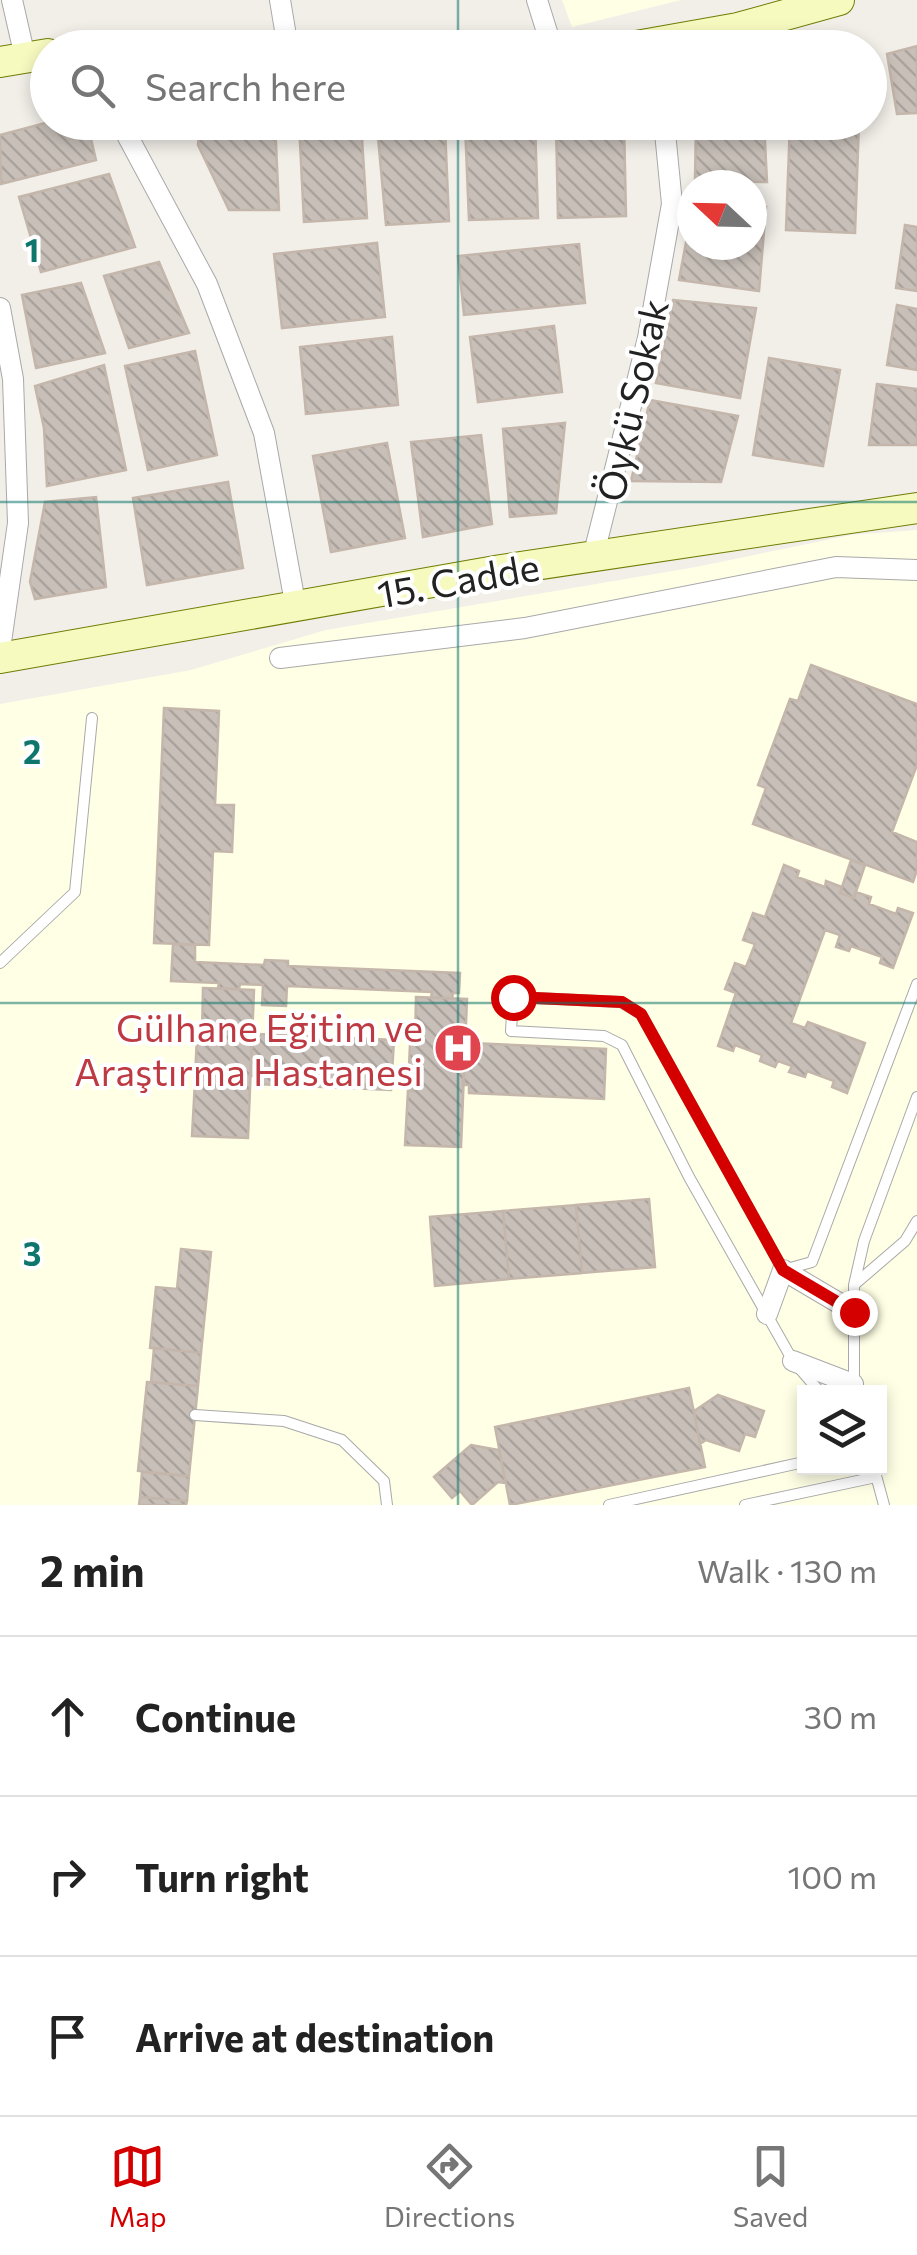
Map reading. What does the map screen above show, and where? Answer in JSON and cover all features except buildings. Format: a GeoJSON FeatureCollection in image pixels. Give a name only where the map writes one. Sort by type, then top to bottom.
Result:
{"type":"FeatureCollection","features":[{"type":"Feature","properties":{"kind":"street"},"geometry":{"type":"LineString","coordinates":[[12,0],[24,58]]}},
{"type":"Feature","properties":{"kind":"street"},"geometry":{"type":"LineString","coordinates":[[280,0],[285,30]]}},
{"type":"Feature","properties":{"kind":"street"},"geometry":{"type":"LineString","coordinates":[[537,0],[546,30]]}},
{"type":"Feature","properties":{"kind":"street"},"geometry":{"type":"LineString","coordinates":[[728,30],[839,0]]}},
{"type":"Feature","properties":{"kind":"street"},"geometry":{"type":"LineString","coordinates":[[130,140],[207,284],[264,433],[296,608]]}},
{"type":"Feature","properties":{"kind":"street","name":"Öykü Sokak"},"geometry":{"type":"LineString","coordinates":[[593,557],[648,338],[672,204],[666,140]]}},
{"type":"Feature","properties":{"kind":"street"},"geometry":{"type":"LineString","coordinates":[[0,308],[13,379],[18,522],[0,649]]}},
{"type":"Feature","properties":{"kind":"street","name":"15. Cadde"},"geometry":{"type":"LineString","coordinates":[[0,658],[593,557],[917,508]]}},
{"type":"Feature","properties":{"kind":"street"},"geometry":{"type":"LineString","coordinates":[[280,658],[525,628],[836,567],[917,570]]}},
{"type":"Feature","properties":{"kind":"street"},"geometry":{"type":"LineString","coordinates":[[766,1314],[783,1270],[854,1312]]}},
{"type":"Feature","properties":{"kind":"street"},"geometry":{"type":"LineString","coordinates":[[793,1361],[847,1385]]}},
{"type":"Feature","properties":{"kind":"lane"},"geometry":{"type":"LineString","coordinates":[[0,963],[75,892],[92,718]]}},
{"type":"Feature","properties":{"kind":"lane"},"geometry":{"type":"LineString","coordinates":[[814,1385],[793,1361],[766,1314],[689,1177],[622,1045],[604,1036],[512,1032],[513,997],[622,1002],[641,1014],[783,1270],[812,1262],[917,984]]}},
{"type":"Feature","properties":{"kind":"lane"},"geometry":{"type":"LineString","coordinates":[[854,1385],[854,1285],[864,1241],[917,1097]]}},
{"type":"Feature","properties":{"kind":"lane"},"geometry":{"type":"LineString","coordinates":[[854,1285],[904,1241],[917,1220]]}},
{"type":"Feature","properties":{"kind":"lane"},"geometry":{"type":"LineString","coordinates":[[195,1415],[284,1421],[342,1440],[384,1481],[387,1505]]}},
{"type":"Feature","properties":{"kind":"lane"},"geometry":{"type":"LineString","coordinates":[[609,1505],[797,1464]]}},
{"type":"Feature","properties":{"kind":"lane"},"geometry":{"type":"LineString","coordinates":[[745,1505],[863,1475]]}},
{"type":"Feature","properties":{"kind":"lane"},"geometry":{"type":"LineString","coordinates":[[876,1475],[884,1505]]}},
{"type":"Feature","properties":{"kind":"shaded area"},"geometry":{"type":"Polygon","coordinates":[[[562,0],[681,0],[572,27],[562,0]]]}},
{"type":"Feature","properties":{"kind":"shaded area","name":"Gülhane Eğitim ve Araştırma Hastanesi"},"geometry":{"type":"Polygon","coordinates":[[[917,530],[917,1505],[0,1505],[0,704],[191,670],[326,630],[696,567],[851,535],[917,530]]]}},
{"type":"Feature","properties":{"kind":"place","name":"Gülhane Eğitim ve Araştırma Hastanesi"},"geometry":{"type":"Point","coordinates":[458,1048]}},
{"type":"Feature","properties":{"kind":"route"},"geometry":{"type":"LineString","coordinates":[[513,997],[622,1002],[641,1014],[783,1270],[854,1312]]}}]}
